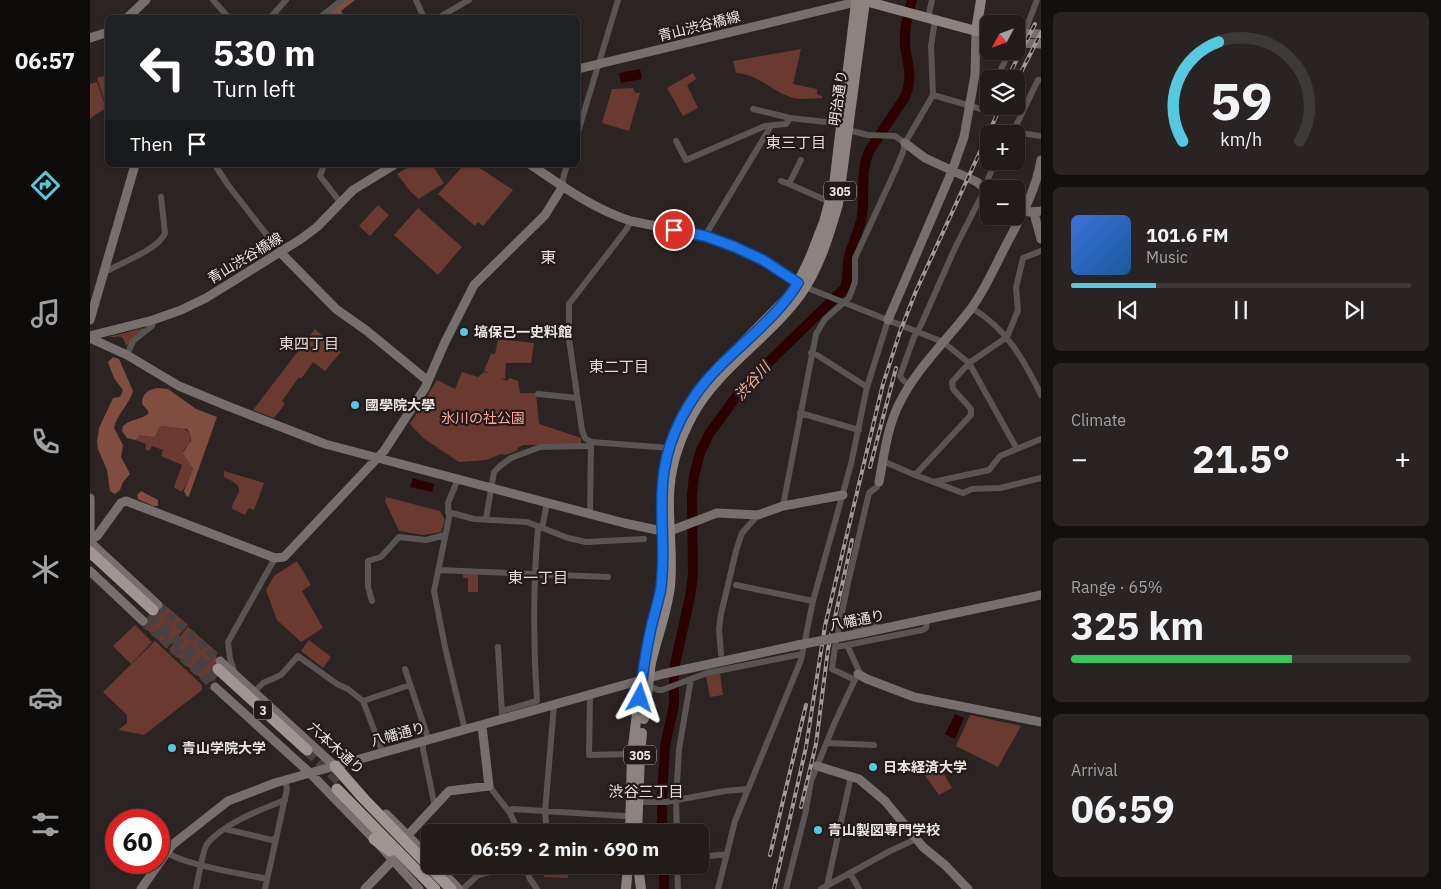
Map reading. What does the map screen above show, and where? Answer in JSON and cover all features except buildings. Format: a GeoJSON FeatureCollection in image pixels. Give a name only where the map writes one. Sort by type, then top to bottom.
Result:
{"type":"FeatureCollection","features":[{"type":"Feature","properties":{"kind":"highway"},"geometry":{"type":"LineString","coordinates":[[90,552],[151,613]]}},
{"type":"Feature","properties":{"kind":"highway"},"geometry":{"type":"LineString","coordinates":[[90,562],[151,613]]}},
{"type":"Feature","properties":{"kind":"highway","name":"3"},"geometry":{"type":"LineString","coordinates":[[218,674],[305,753]]}},
{"type":"Feature","properties":{"kind":"highway"},"geometry":{"type":"LineString","coordinates":[[335,766],[364,799],[399,846],[435,889]]}},
{"type":"Feature","properties":{"kind":"highway"},"geometry":{"type":"LineString","coordinates":[[340,787],[445,889]]}},
{"type":"Feature","properties":{"kind":"highway"},"geometry":{"type":"LineString","coordinates":[[374,839],[399,846],[451,889]]}},
{"type":"Feature","properties":{"kind":"highway"},"geometry":{"type":"LineString","coordinates":[[399,846],[427,889]]}},
{"type":"Feature","properties":{"kind":"main road"},"geometry":{"type":"LineString","coordinates":[[865,1],[976,31],[981,0]]}},
{"type":"Feature","properties":{"kind":"main road","name":"明治通り"},"geometry":{"type":"LineString","coordinates":[[630,824],[632,754],[670,587],[662,484],[670,448],[682,418],[712,374],[801,285],[830,202],[865,1]]}},
{"type":"Feature","properties":{"kind":"main road","name":"明治通り"},"geometry":{"type":"LineString","coordinates":[[666,531],[672,473],[682,439],[692,416],[712,387],[786,311],[825,242],[838,204],[844,129]]}},
{"type":"Feature","properties":{"kind":"main road","name":"明治通り"},"geometry":{"type":"LineString","coordinates":[[637,824],[640,744],[647,682]]}},
{"type":"Feature","properties":{"kind":"main road"},"geometry":{"type":"LineString","coordinates":[[626,889],[627,874]]}},
{"type":"Feature","properties":{"kind":"main road"},"geometry":{"type":"LineString","coordinates":[[639,874],[641,889]]}},
{"type":"Feature","properties":{"kind":"street"},"geometry":{"type":"LineString","coordinates":[[130,15],[146,0]]}},
{"type":"Feature","properties":{"kind":"street"},"geometry":{"type":"LineString","coordinates":[[213,0],[226,15]]}},
{"type":"Feature","properties":{"kind":"street"},"geometry":{"type":"LineString","coordinates":[[273,15],[286,0]]}},
{"type":"Feature","properties":{"kind":"street"},"geometry":{"type":"LineString","coordinates":[[323,15],[342,0]]}},
{"type":"Feature","properties":{"kind":"street"},"geometry":{"type":"LineString","coordinates":[[416,0],[423,15]]}},
{"type":"Feature","properties":{"kind":"street"},"geometry":{"type":"LineString","coordinates":[[443,15],[470,0]]}},
{"type":"Feature","properties":{"kind":"street"},"geometry":{"type":"LineString","coordinates":[[580,125],[618,0]]}},
{"type":"Feature","properties":{"kind":"street"},"geometry":{"type":"LineString","coordinates":[[783,506],[811,352],[816,334],[825,318],[849,298],[855,282],[855,258],[895,171],[905,142],[932,95],[932,0]]}},
{"type":"Feature","properties":{"kind":"street"},"geometry":{"type":"LineString","coordinates":[[1025,23],[1037,0]]}},
{"type":"Feature","properties":{"kind":"street","name":"青山渋谷橋線"},"geometry":{"type":"LineString","coordinates":[[580,68],[865,1]]}},
{"type":"Feature","properties":{"kind":"street"},"geometry":{"type":"LineString","coordinates":[[976,31],[980,30]]}},
{"type":"Feature","properties":{"kind":"street"},"geometry":{"type":"LineString","coordinates":[[976,31],[980,33]]}},
{"type":"Feature","properties":{"kind":"street"},"geometry":{"type":"LineString","coordinates":[[718,889],[735,821],[797,672],[859,430],[867,386],[888,320],[952,171],[964,137],[975,74],[976,31]]}},
{"type":"Feature","properties":{"kind":"street"},"geometry":{"type":"LineString","coordinates":[[90,38],[105,33]]}},
{"type":"Feature","properties":{"kind":"street"},"geometry":{"type":"LineString","coordinates":[[1025,33],[1041,34]]}},
{"type":"Feature","properties":{"kind":"street"},"geometry":{"type":"LineString","coordinates":[[1025,43],[1041,44]]}},
{"type":"Feature","properties":{"kind":"street"},"geometry":{"type":"LineString","coordinates":[[1016,125],[1038,80],[1041,80]]}},
{"type":"Feature","properties":{"kind":"street"},"geometry":{"type":"LineString","coordinates":[[932,95],[980,109]]}},
{"type":"Feature","properties":{"kind":"street"},"geometry":{"type":"LineString","coordinates":[[753,109],[790,118],[835,123],[844,129],[895,136],[926,158],[980,184]]}},
{"type":"Feature","properties":{"kind":"street"},"geometry":{"type":"LineString","coordinates":[[676,141],[686,160],[765,126],[786,124],[790,118]]}},
{"type":"Feature","properties":{"kind":"street"},"geometry":{"type":"LineString","coordinates":[[705,236],[771,126]]}},
{"type":"Feature","properties":{"kind":"street"},"geometry":{"type":"LineString","coordinates":[[1025,134],[1041,136]]}},
{"type":"Feature","properties":{"kind":"street"},"geometry":{"type":"LineString","coordinates":[[789,184],[801,160]]}},
{"type":"Feature","properties":{"kind":"street"},"geometry":{"type":"LineString","coordinates":[[1025,200],[1037,178],[1041,160]]}},
{"type":"Feature","properties":{"kind":"street"},"geometry":{"type":"LineString","coordinates":[[90,320],[134,167]]}},
{"type":"Feature","properties":{"kind":"street"},"geometry":{"type":"LineString","coordinates":[[217,167],[228,185],[280,252],[336,309],[367,331],[428,381]]}},
{"type":"Feature","properties":{"kind":"street"},"geometry":{"type":"LineString","coordinates":[[323,167],[320,176],[340,202]]}},
{"type":"Feature","properties":{"kind":"street","name":"青山渋谷橋線"},"geometry":{"type":"LineString","coordinates":[[90,337],[153,320],[206,298],[312,231],[340,202],[360,185],[391,167]]}},
{"type":"Feature","properties":{"kind":"street"},"geometry":{"type":"LineString","coordinates":[[534,167],[563,186],[619,217],[705,236],[763,260],[801,285],[832,299],[943,342],[969,363],[1017,449]]}},
{"type":"Feature","properties":{"kind":"street"},"geometry":{"type":"LineString","coordinates":[[151,613],[90,541],[97,536],[123,501],[275,558],[282,558],[286,555],[384,451],[428,381],[445,342],[474,285],[545,215],[563,186],[566,167]]}},
{"type":"Feature","properties":{"kind":"street"},"geometry":{"type":"LineString","coordinates":[[781,181],[830,202]]}},
{"type":"Feature","properties":{"kind":"street"},"geometry":{"type":"LineString","coordinates":[[104,270],[109,270],[156,244],[163,238],[161,197]]}},
{"type":"Feature","properties":{"kind":"street"},"geometry":{"type":"LineString","coordinates":[[909,385],[900,376],[917,332],[955,248],[980,203]]}},
{"type":"Feature","properties":{"kind":"street"},"geometry":{"type":"LineString","coordinates":[[1037,212],[1041,238]]}},
{"type":"Feature","properties":{"kind":"street"},"geometry":{"type":"LineString","coordinates":[[591,443],[585,438],[582,430],[569,339],[569,304],[631,221]]}},
{"type":"Feature","properties":{"kind":"street"},"geometry":{"type":"LineString","coordinates":[[1013,225],[995,268],[972,308],[909,385],[895,413],[879,482],[877,487],[869,493],[848,583],[832,668],[914,697],[1041,722]]}},
{"type":"Feature","properties":{"kind":"street"},"geometry":{"type":"LineString","coordinates":[[915,475],[971,415],[971,409],[951,385],[969,363],[1007,337],[1018,310],[1016,288],[1023,258],[1041,251]]}},
{"type":"Feature","properties":{"kind":"street"},"geometry":{"type":"LineString","coordinates":[[972,308],[1007,337],[1027,366],[1041,395]]}},
{"type":"Feature","properties":{"kind":"street"},"geometry":{"type":"LineString","coordinates":[[127,355],[133,341],[152,326],[153,320]]}},
{"type":"Feature","properties":{"kind":"street"},"geometry":{"type":"LineString","coordinates":[[90,337],[127,355],[179,386],[325,444],[624,523],[666,531],[720,513],[758,515],[783,506],[843,495]]}},
{"type":"Feature","properties":{"kind":"street"},"geometry":{"type":"LineString","coordinates":[[811,352],[867,386]]}},
{"type":"Feature","properties":{"kind":"street"},"geometry":{"type":"LineString","coordinates":[[538,394],[577,398]]}},
{"type":"Feature","properties":{"kind":"street"},"geometry":{"type":"LineString","coordinates":[[800,414],[859,430]]}},
{"type":"Feature","properties":{"kind":"street"},"geometry":{"type":"LineString","coordinates":[[932,482],[989,470],[1000,456],[1041,439]]}},
{"type":"Feature","properties":{"kind":"street"},"geometry":{"type":"LineString","coordinates":[[590,513],[591,443]]}},
{"type":"Feature","properties":{"kind":"street"},"geometry":{"type":"LineString","coordinates":[[486,519],[495,470],[511,458],[540,447],[587,446],[591,443],[670,448]]}},
{"type":"Feature","properties":{"kind":"street"},"geometry":{"type":"LineString","coordinates":[[883,460],[932,482],[966,493],[972,489],[1000,488],[1041,478]]}},
{"type":"Feature","properties":{"kind":"street"},"geometry":{"type":"LineString","coordinates":[[458,478],[448,504],[449,518],[434,591],[447,656],[466,730]]}},
{"type":"Feature","properties":{"kind":"street"},"geometry":{"type":"LineString","coordinates":[[90,498],[90,532]]}},
{"type":"Feature","properties":{"kind":"street"},"geometry":{"type":"LineString","coordinates":[[498,648],[503,715],[536,701],[533,648],[537,547],[546,502]]}},
{"type":"Feature","properties":{"kind":"street"},"geometry":{"type":"LineString","coordinates":[[448,512],[474,519],[527,522],[568,538],[586,542],[644,539]]}},
{"type":"Feature","properties":{"kind":"street"},"geometry":{"type":"LineString","coordinates":[[721,654],[719,629],[721,614],[736,551],[742,533],[758,515]]}},
{"type":"Feature","properties":{"kind":"street"},"geometry":{"type":"LineString","coordinates":[[372,601],[368,588],[368,561],[381,557],[399,537],[426,540],[445,535]]}},
{"type":"Feature","properties":{"kind":"street"},"geometry":{"type":"LineString","coordinates":[[236,676],[230,660],[228,642],[275,558]]}},
{"type":"Feature","properties":{"kind":"street"},"geometry":{"type":"LineString","coordinates":[[438,570],[608,577]]}},
{"type":"Feature","properties":{"kind":"street"},"geometry":{"type":"LineString","coordinates":[[90,571],[151,613]]}},
{"type":"Feature","properties":{"kind":"street"},"geometry":{"type":"LineString","coordinates":[[736,585],[814,601]]}},
{"type":"Feature","properties":{"kind":"street","name":"八幡通り"},"geometry":{"type":"LineString","coordinates":[[170,848],[228,801],[285,780],[482,726],[503,715],[554,705],[647,682],[679,671],[798,645],[883,630],[1041,595]]}},
{"type":"Feature","properties":{"kind":"street"},"geometry":{"type":"LineString","coordinates":[[835,647],[922,630],[926,628],[927,620]]}},
{"type":"Feature","properties":{"kind":"street"},"geometry":{"type":"LineString","coordinates":[[852,626],[856,628],[876,626],[883,630]]}},
{"type":"Feature","properties":{"kind":"street"},"geometry":{"type":"LineString","coordinates":[[786,889],[805,815],[811,781],[859,668],[847,644]]}},
{"type":"Feature","properties":{"kind":"street"},"geometry":{"type":"LineString","coordinates":[[647,682],[658,690],[665,689],[707,674],[802,654]]}},
{"type":"Feature","properties":{"kind":"street"},"geometry":{"type":"LineString","coordinates":[[257,695],[257,689],[263,683],[281,675],[298,656],[337,684],[348,689],[363,702],[383,753]]}},
{"type":"Feature","properties":{"kind":"street"},"geometry":{"type":"LineString","coordinates":[[405,668],[426,741],[423,749],[435,807]]}},
{"type":"Feature","properties":{"kind":"street"},"geometry":{"type":"LineString","coordinates":[[218,674],[374,839]]}},
{"type":"Feature","properties":{"kind":"street","name":"六本木通り"},"geometry":{"type":"LineString","coordinates":[[218,674],[236,676],[335,766]]}},
{"type":"Feature","properties":{"kind":"street"},"geometry":{"type":"LineString","coordinates":[[677,824],[679,749],[691,679]]}},
{"type":"Feature","properties":{"kind":"street"},"geometry":{"type":"LineString","coordinates":[[363,702],[410,684]]}},
{"type":"Feature","properties":{"kind":"street"},"geometry":{"type":"LineString","coordinates":[[590,696],[590,755],[632,754]]}},
{"type":"Feature","properties":{"kind":"street"},"geometry":{"type":"LineString","coordinates":[[546,824],[545,812],[554,705]]}},
{"type":"Feature","properties":{"kind":"street"},"geometry":{"type":"LineString","coordinates":[[482,726],[489,786],[510,812],[515,824]]}},
{"type":"Feature","properties":{"kind":"street"},"geometry":{"type":"LineString","coordinates":[[827,743],[874,745]]}},
{"type":"Feature","properties":{"kind":"street"},"geometry":{"type":"LineString","coordinates":[[817,766],[859,779],[880,797],[923,847],[945,865],[968,889]]}},
{"type":"Feature","properties":{"kind":"street"},"geometry":{"type":"LineString","coordinates":[[824,887],[851,776]]}},
{"type":"Feature","properties":{"kind":"street"},"geometry":{"type":"LineString","coordinates":[[265,889],[285,800],[287,789],[285,780]]}},
{"type":"Feature","properties":{"kind":"street"},"geometry":{"type":"LineString","coordinates":[[365,889],[399,846],[450,792],[489,786]]}},
{"type":"Feature","properties":{"kind":"street"},"geometry":{"type":"LineString","coordinates":[[638,802],[668,802],[725,791],[748,789]]}},
{"type":"Feature","properties":{"kind":"street"},"geometry":{"type":"LineString","coordinates":[[196,889],[206,845],[246,816],[285,800]]}},
{"type":"Feature","properties":{"kind":"street"},"geometry":{"type":"LineString","coordinates":[[510,812],[512,809],[624,816],[628,816],[630,813]]}},
{"type":"Feature","properties":{"kind":"street"},"geometry":{"type":"LineString","coordinates":[[226,829],[272,840],[276,838]]}},
{"type":"Feature","properties":{"kind":"street"},"geometry":{"type":"LineString","coordinates":[[824,887],[916,839]]}},
{"type":"Feature","properties":{"kind":"street"},"geometry":{"type":"LineString","coordinates":[[399,846],[421,855]]}},
{"type":"Feature","properties":{"kind":"street"},"geometry":{"type":"LineString","coordinates":[[399,846],[419,889]]}},
{"type":"Feature","properties":{"kind":"street"},"geometry":{"type":"LineString","coordinates":[[170,854],[267,880]]}},
{"type":"Feature","properties":{"kind":"street"},"geometry":{"type":"LineString","coordinates":[[709,856],[726,854]]}},
{"type":"Feature","properties":{"kind":"street"},"geometry":{"type":"LineString","coordinates":[[850,873],[859,889]]}},
{"type":"Feature","properties":{"kind":"street","name":"八幡通り"},"geometry":{"type":"LineString","coordinates":[[142,889],[152,874]]}},
{"type":"Feature","properties":{"kind":"street"},"geometry":{"type":"LineString","coordinates":[[445,874],[461,889],[478,875],[482,874]]}},
{"type":"Feature","properties":{"kind":"street"},"geometry":{"type":"LineString","coordinates":[[528,874],[537,889]]}},
{"type":"Feature","properties":{"kind":"street"},"geometry":{"type":"LineString","coordinates":[[677,874],[678,889]]}},
{"type":"Feature","properties":{"kind":"green space"},"geometry":{"type":"Polygon","coordinates":[[[801,49],[793,84],[817,89],[817,94],[822,96],[822,98],[804,99],[786,96],[759,80],[736,73],[733,61],[801,49]]]}},
{"type":"Feature","properties":{"kind":"green space"},"geometry":{"type":"Polygon","coordinates":[[[693,73],[696,79],[687,85],[698,108],[683,116],[667,88],[693,73]]]}},
{"type":"Feature","properties":{"kind":"green space"},"geometry":{"type":"Polygon","coordinates":[[[105,76],[105,103],[97,78],[105,76]]]}},
{"type":"Feature","properties":{"kind":"green space"},"geometry":{"type":"Polygon","coordinates":[[[97,82],[105,109],[90,119],[90,84],[97,82]]]}},
{"type":"Feature","properties":{"kind":"green space"},"geometry":{"type":"Polygon","coordinates":[[[633,88],[635,93],[640,93],[629,131],[602,123],[612,89],[633,88]]]}},
{"type":"Feature","properties":{"kind":"green space"},"geometry":{"type":"Polygon","coordinates":[[[409,167],[433,167],[444,183],[419,199],[397,174],[409,167]]]}},
{"type":"Feature","properties":{"kind":"green space"},"geometry":{"type":"Polygon","coordinates":[[[462,167],[478,167],[513,190],[483,226],[478,222],[475,226],[438,194],[462,167]]]}},
{"type":"Feature","properties":{"kind":"green space"},"geometry":{"type":"Polygon","coordinates":[[[378,205],[389,215],[370,236],[359,226],[378,205]]]}},
{"type":"Feature","properties":{"kind":"green space"},"geometry":{"type":"Polygon","coordinates":[[[418,208],[462,247],[438,275],[394,235],[418,208]]]}},
{"type":"Feature","properties":{"kind":"green space"},"geometry":{"type":"Polygon","coordinates":[[[143,328],[144,330],[126,346],[122,337],[109,337],[143,328]]]}},
{"type":"Feature","properties":{"kind":"green space"},"geometry":{"type":"Polygon","coordinates":[[[315,329],[341,352],[325,371],[313,362],[301,379],[299,377],[282,401],[285,404],[274,418],[253,410],[315,329]]]}},
{"type":"Feature","properties":{"kind":"green space","name":"氷川の社公園"},"geometry":{"type":"Polygon","coordinates":[[[498,339],[534,343],[531,363],[506,363],[505,379],[500,378],[507,381],[510,378],[518,381],[520,393],[536,393],[539,424],[581,438],[581,444],[523,445],[516,451],[505,455],[501,454],[486,460],[459,462],[423,438],[410,424],[437,380],[455,389],[462,372],[478,377],[484,372],[491,374],[484,371],[491,354],[495,354],[498,339]]]}},
{"type":"Feature","properties":{"kind":"green space"},"geometry":{"type":"Polygon","coordinates":[[[163,426],[183,428],[190,433],[190,444],[183,451],[193,470],[182,491],[174,487],[182,465],[161,456],[163,450],[152,446],[149,451],[145,449],[146,444],[135,440],[136,437],[142,434],[155,437],[159,428],[163,426]]]}},
{"type":"Feature","properties":{"kind":"green space"},"geometry":{"type":"Polygon","coordinates":[[[224,471],[264,483],[254,510],[249,508],[245,515],[232,509],[239,489],[234,482],[224,477],[224,471]]]}},
{"type":"Feature","properties":{"kind":"green space"},"geometry":{"type":"Polygon","coordinates":[[[386,497],[440,511],[445,520],[441,532],[423,535],[399,531],[385,501],[386,497]]]}},
{"type":"Feature","properties":{"kind":"green space"},"geometry":{"type":"Polygon","coordinates":[[[297,561],[311,585],[302,591],[323,628],[301,642],[277,620],[266,590],[274,576],[297,561]]]}},
{"type":"Feature","properties":{"kind":"green space"},"geometry":{"type":"Polygon","coordinates":[[[463,573],[478,573],[478,592],[468,592],[468,578],[463,578],[463,573]]]}},
{"type":"Feature","properties":{"kind":"green space"},"geometry":{"type":"Polygon","coordinates":[[[165,605],[188,625],[167,648],[145,628],[165,605]]]}},
{"type":"Feature","properties":{"kind":"green space"},"geometry":{"type":"Polygon","coordinates":[[[135,625],[152,642],[131,664],[113,646],[135,625]]]}},
{"type":"Feature","properties":{"kind":"green space"},"geometry":{"type":"Polygon","coordinates":[[[188,627],[217,652],[213,681],[206,683],[169,649],[188,627]]]}},
{"type":"Feature","properties":{"kind":"green space"},"geometry":{"type":"Polygon","coordinates":[[[309,640],[331,657],[323,668],[301,651],[309,640]]]}},
{"type":"Feature","properties":{"kind":"green space"},"geometry":{"type":"Polygon","coordinates":[[[155,641],[202,685],[202,690],[144,735],[118,730],[127,723],[127,715],[103,692],[155,641]]]}},
{"type":"Feature","properties":{"kind":"green space"},"geometry":{"type":"Polygon","coordinates":[[[720,673],[723,695],[710,697],[706,676],[720,673]]]}},
{"type":"Feature","properties":{"kind":"green space"},"geometry":{"type":"Polygon","coordinates":[[[970,715],[1021,726],[998,767],[956,746],[970,715]]]}},
{"type":"Feature","properties":{"kind":"green space"},"geometry":{"type":"Polygon","coordinates":[[[939,765],[952,788],[939,795],[924,774],[939,765]]]}},
{"type":"Feature","properties":{"kind":"green space"},"geometry":{"type":"Polygon","coordinates":[[[544,874],[568,874],[568,878],[544,877],[544,874]]]}},
{"type":"Feature","properties":{"kind":"shaded area"},"geometry":{"type":"Polygon","coordinates":[[[343,0],[355,0],[341,11],[343,15],[328,15],[331,10],[343,0]]]}},
{"type":"Feature","properties":{"kind":"shaded area"},"geometry":{"type":"Polygon","coordinates":[[[640,69],[642,79],[621,83],[619,73],[640,69]]]}},
{"type":"Feature","properties":{"kind":"shaded area"},"geometry":{"type":"Polygon","coordinates":[[[113,357],[119,359],[133,391],[114,428],[123,445],[121,457],[130,474],[123,482],[120,490],[115,494],[110,491],[107,470],[97,442],[99,428],[113,398],[120,397],[123,390],[114,378],[108,362],[113,357]]]}},
{"type":"Feature","properties":{"kind":"shaded area"},"geometry":{"type":"Polygon","coordinates":[[[152,389],[168,389],[196,409],[217,417],[189,496],[187,497],[184,491],[193,469],[183,453],[191,441],[190,433],[187,429],[163,426],[159,428],[155,437],[140,435],[135,440],[127,438],[122,431],[123,426],[126,424],[148,414],[148,411],[142,404],[143,397],[152,389]]]}},
{"type":"Feature","properties":{"kind":"shaded area"},"geometry":{"type":"Polygon","coordinates":[[[413,478],[434,484],[432,492],[410,487],[413,478]]]}},
{"type":"Feature","properties":{"kind":"shaded area"},"geometry":{"type":"Polygon","coordinates":[[[141,491],[158,500],[158,506],[153,506],[138,499],[137,495],[141,491]]]}},
{"type":"Feature","properties":{"kind":"shaded area"},"geometry":{"type":"Polygon","coordinates":[[[955,714],[964,718],[955,739],[945,734],[955,714]]]}},
{"type":"Feature","properties":{"kind":"waterway","name":"渋谷川"},"geometry":{"type":"LineString","coordinates":[[662,797],[665,746],[674,705],[675,664],[693,575],[692,495],[694,476],[700,453],[709,434],[744,386],[845,288],[849,257],[862,216],[866,159],[869,151],[905,97],[908,88],[909,72],[905,31],[912,0]]}},
{"type":"Feature","properties":{"kind":"waterway","name":"渋谷川"},"geometry":{"type":"LineString","coordinates":[[662,807],[662,824]]}},
{"type":"Feature","properties":{"kind":"waterway","name":"渋谷川"},"geometry":{"type":"LineString","coordinates":[[664,874],[664,889]]}},
{"type":"Feature","properties":{"kind":"tunnel"},"geometry":{"type":"LineString","coordinates":[[158,605],[220,661]]}},
{"type":"Feature","properties":{"kind":"tunnel"},"geometry":{"type":"LineString","coordinates":[[149,615],[217,677]]}},
{"type":"Feature","properties":{"kind":"tunnel"},"geometry":{"type":"LineString","coordinates":[[143,621],[215,687]]}},
{"type":"Feature","properties":{"kind":"tunnel"},"geometry":{"type":"LineString","coordinates":[[307,750],[343,784]]}},
{"type":"Feature","properties":{"kind":"railway"},"geometry":{"type":"LineString","coordinates":[[1012,70],[1035,24]]}},
{"type":"Feature","properties":{"kind":"railway"},"geometry":{"type":"LineString","coordinates":[[1022,70],[1041,33]]}},
{"type":"Feature","properties":{"kind":"railway"},"geometry":{"type":"LineString","coordinates":[[774,889],[806,747],[825,626],[883,384],[916,291],[997,115]]}},
{"type":"Feature","properties":{"kind":"railway"},"geometry":{"type":"LineString","coordinates":[[870,467],[896,368]]}},
{"type":"Feature","properties":{"kind":"railway"},"geometry":{"type":"LineString","coordinates":[[801,807],[816,744],[828,649],[852,540]]}},
{"type":"Feature","properties":{"kind":"railway"},"geometry":{"type":"LineString","coordinates":[[770,855],[806,705]]}},
{"type":"Feature","properties":{"kind":"place","name":"塙保己一史料館"},"geometry":{"type":"Point","coordinates":[464,332]}},
{"type":"Feature","properties":{"kind":"place","name":"國學院大學"},"geometry":{"type":"Point","coordinates":[355,405]}},
{"type":"Feature","properties":{"kind":"place","name":"青山学院大学"},"geometry":{"type":"Point","coordinates":[172,748]}},
{"type":"Feature","properties":{"kind":"place","name":"日本経済大学"},"geometry":{"type":"Point","coordinates":[873,767]}},
{"type":"Feature","properties":{"kind":"place","name":"青山製図専門学校"},"geometry":{"type":"Point","coordinates":[818,830]}},
{"type":"Feature","properties":{"kind":"district","name":"東三丁目"},"geometry":{"type":"Point","coordinates":[796,142]}},
{"type":"Feature","properties":{"kind":"district","name":"東"},"geometry":{"type":"Point","coordinates":[548,257]}},
{"type":"Feature","properties":{"kind":"district","name":"東四丁目"},"geometry":{"type":"Point","coordinates":[309,343]}},
{"type":"Feature","properties":{"kind":"district","name":"東二丁目"},"geometry":{"type":"Point","coordinates":[619,366]}},
{"type":"Feature","properties":{"kind":"district","name":"東一丁目"},"geometry":{"type":"Point","coordinates":[538,577]}},
{"type":"Feature","properties":{"kind":"district","name":"渋谷三丁目"},"geometry":{"type":"Point","coordinates":[646,791]}},
{"type":"Feature","properties":{"kind":"route"},"geometry":{"type":"LineString","coordinates":[[640,698],[643,668],[663,574],[662,484],[666,460],[673,438],[687,408],[712,374],[780,306],[798,283],[763,260],[735,247],[705,236],[674,230]]}}]}
